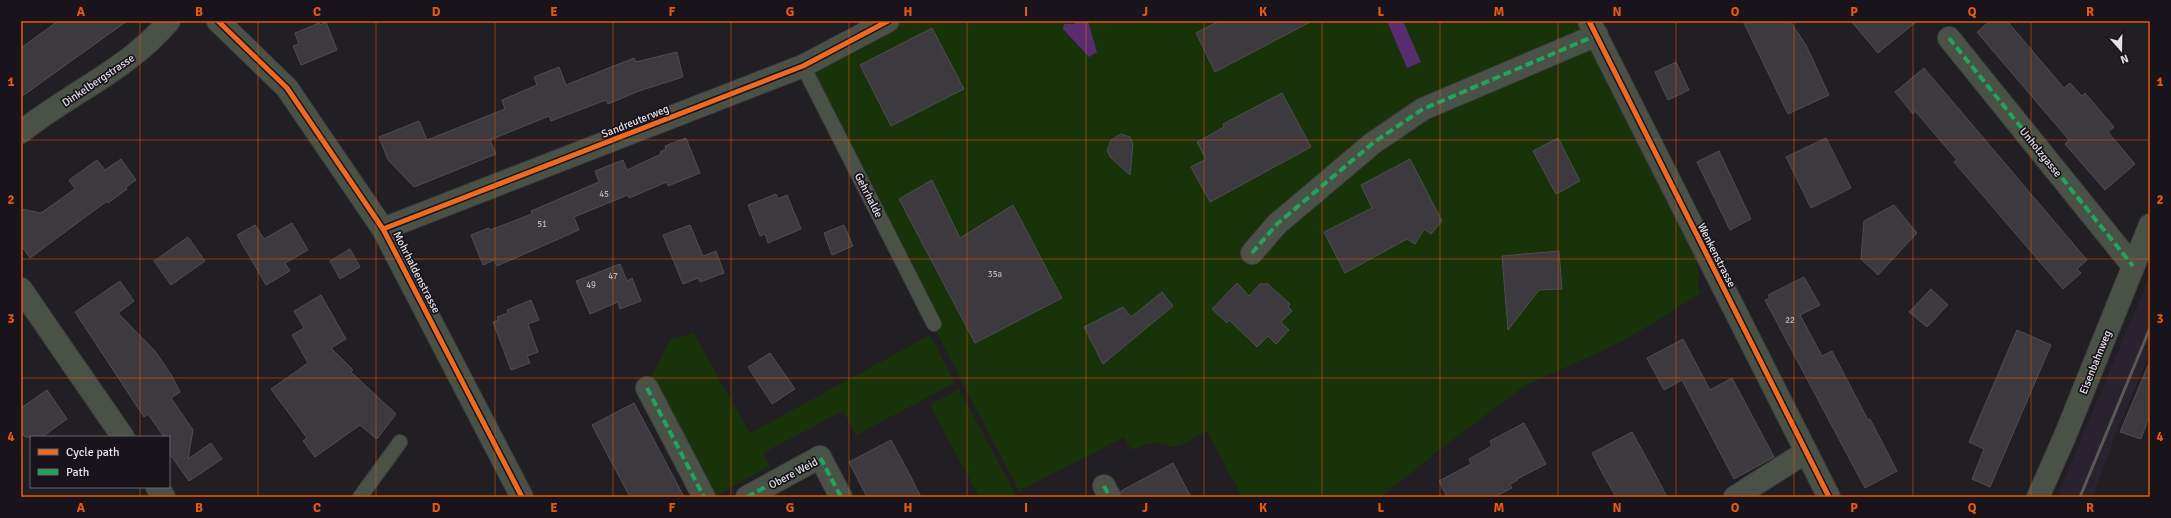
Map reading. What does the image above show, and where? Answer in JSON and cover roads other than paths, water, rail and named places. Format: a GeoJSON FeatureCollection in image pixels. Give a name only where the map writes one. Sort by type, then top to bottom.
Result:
{"type":"FeatureCollection","features":[{"type":"Feature","properties":{"kind":"street","name":"Dinkelbergstrasse"},"geometry":{"type":"LineString","coordinates":[[21,132],[125,62],[153,40],[170,21]]}},
{"type":"Feature","properties":{"kind":"street","name":"Mohrhaldenstrasse"},"geometry":{"type":"LineString","coordinates":[[218,21],[287,88],[383,229],[522,497]]}},
{"type":"Feature","properties":{"kind":"street","name":"Sandreuterweg"},"geometry":{"type":"LineString","coordinates":[[383,229],[803,66],[888,21]]}},
{"type":"Feature","properties":{"kind":"street"},"geometry":{"type":"LineString","coordinates":[[1252,253],[1277,224],[1367,148],[1423,109],[1593,28]]}},
{"type":"Feature","properties":{"kind":"street","name":"Wenkenstrasse"},"geometry":{"type":"LineString","coordinates":[[1593,28],[1829,497]]}},
{"type":"Feature","properties":{"kind":"street","name":"Unholzgasse"},"geometry":{"type":"LineString","coordinates":[[1950,38],[2134,266]]}},
{"type":"Feature","properties":{"kind":"street","name":"Eisenbahnweg"},"geometry":{"type":"LineString","coordinates":[[2038,497],[2065,436],[2150,225]]}},
{"type":"Feature","properties":{"kind":"street"},"geometry":{"type":"LineString","coordinates":[[21,289],[122,436]]}},
{"type":"Feature","properties":{"kind":"street"},"geometry":{"type":"LineString","coordinates":[[647,388],[704,497]]}},
{"type":"Feature","properties":{"kind":"street"},"geometry":{"type":"LineString","coordinates":[[1735,497],[1806,452]]}},
{"type":"Feature","properties":{"kind":"street","name":"Obere Weid"},"geometry":{"type":"LineString","coordinates":[[747,497],[820,457],[841,497]]}},
{"type":"Feature","properties":{"kind":"street"},"geometry":{"type":"LineString","coordinates":[[158,488],[164,497]]}},
{"type":"Feature","properties":{"kind":"lane","name":"Gehrhalde"},"geometry":{"type":"LineString","coordinates":[[803,66],[934,324]]}},
{"type":"Feature","properties":{"kind":"lane"},"geometry":{"type":"LineString","coordinates":[[360,497],[400,442]]}},
{"type":"Feature","properties":{"kind":"railway"},"geometry":{"type":"LineString","coordinates":[[2080,497],[2150,328]]}}]}
